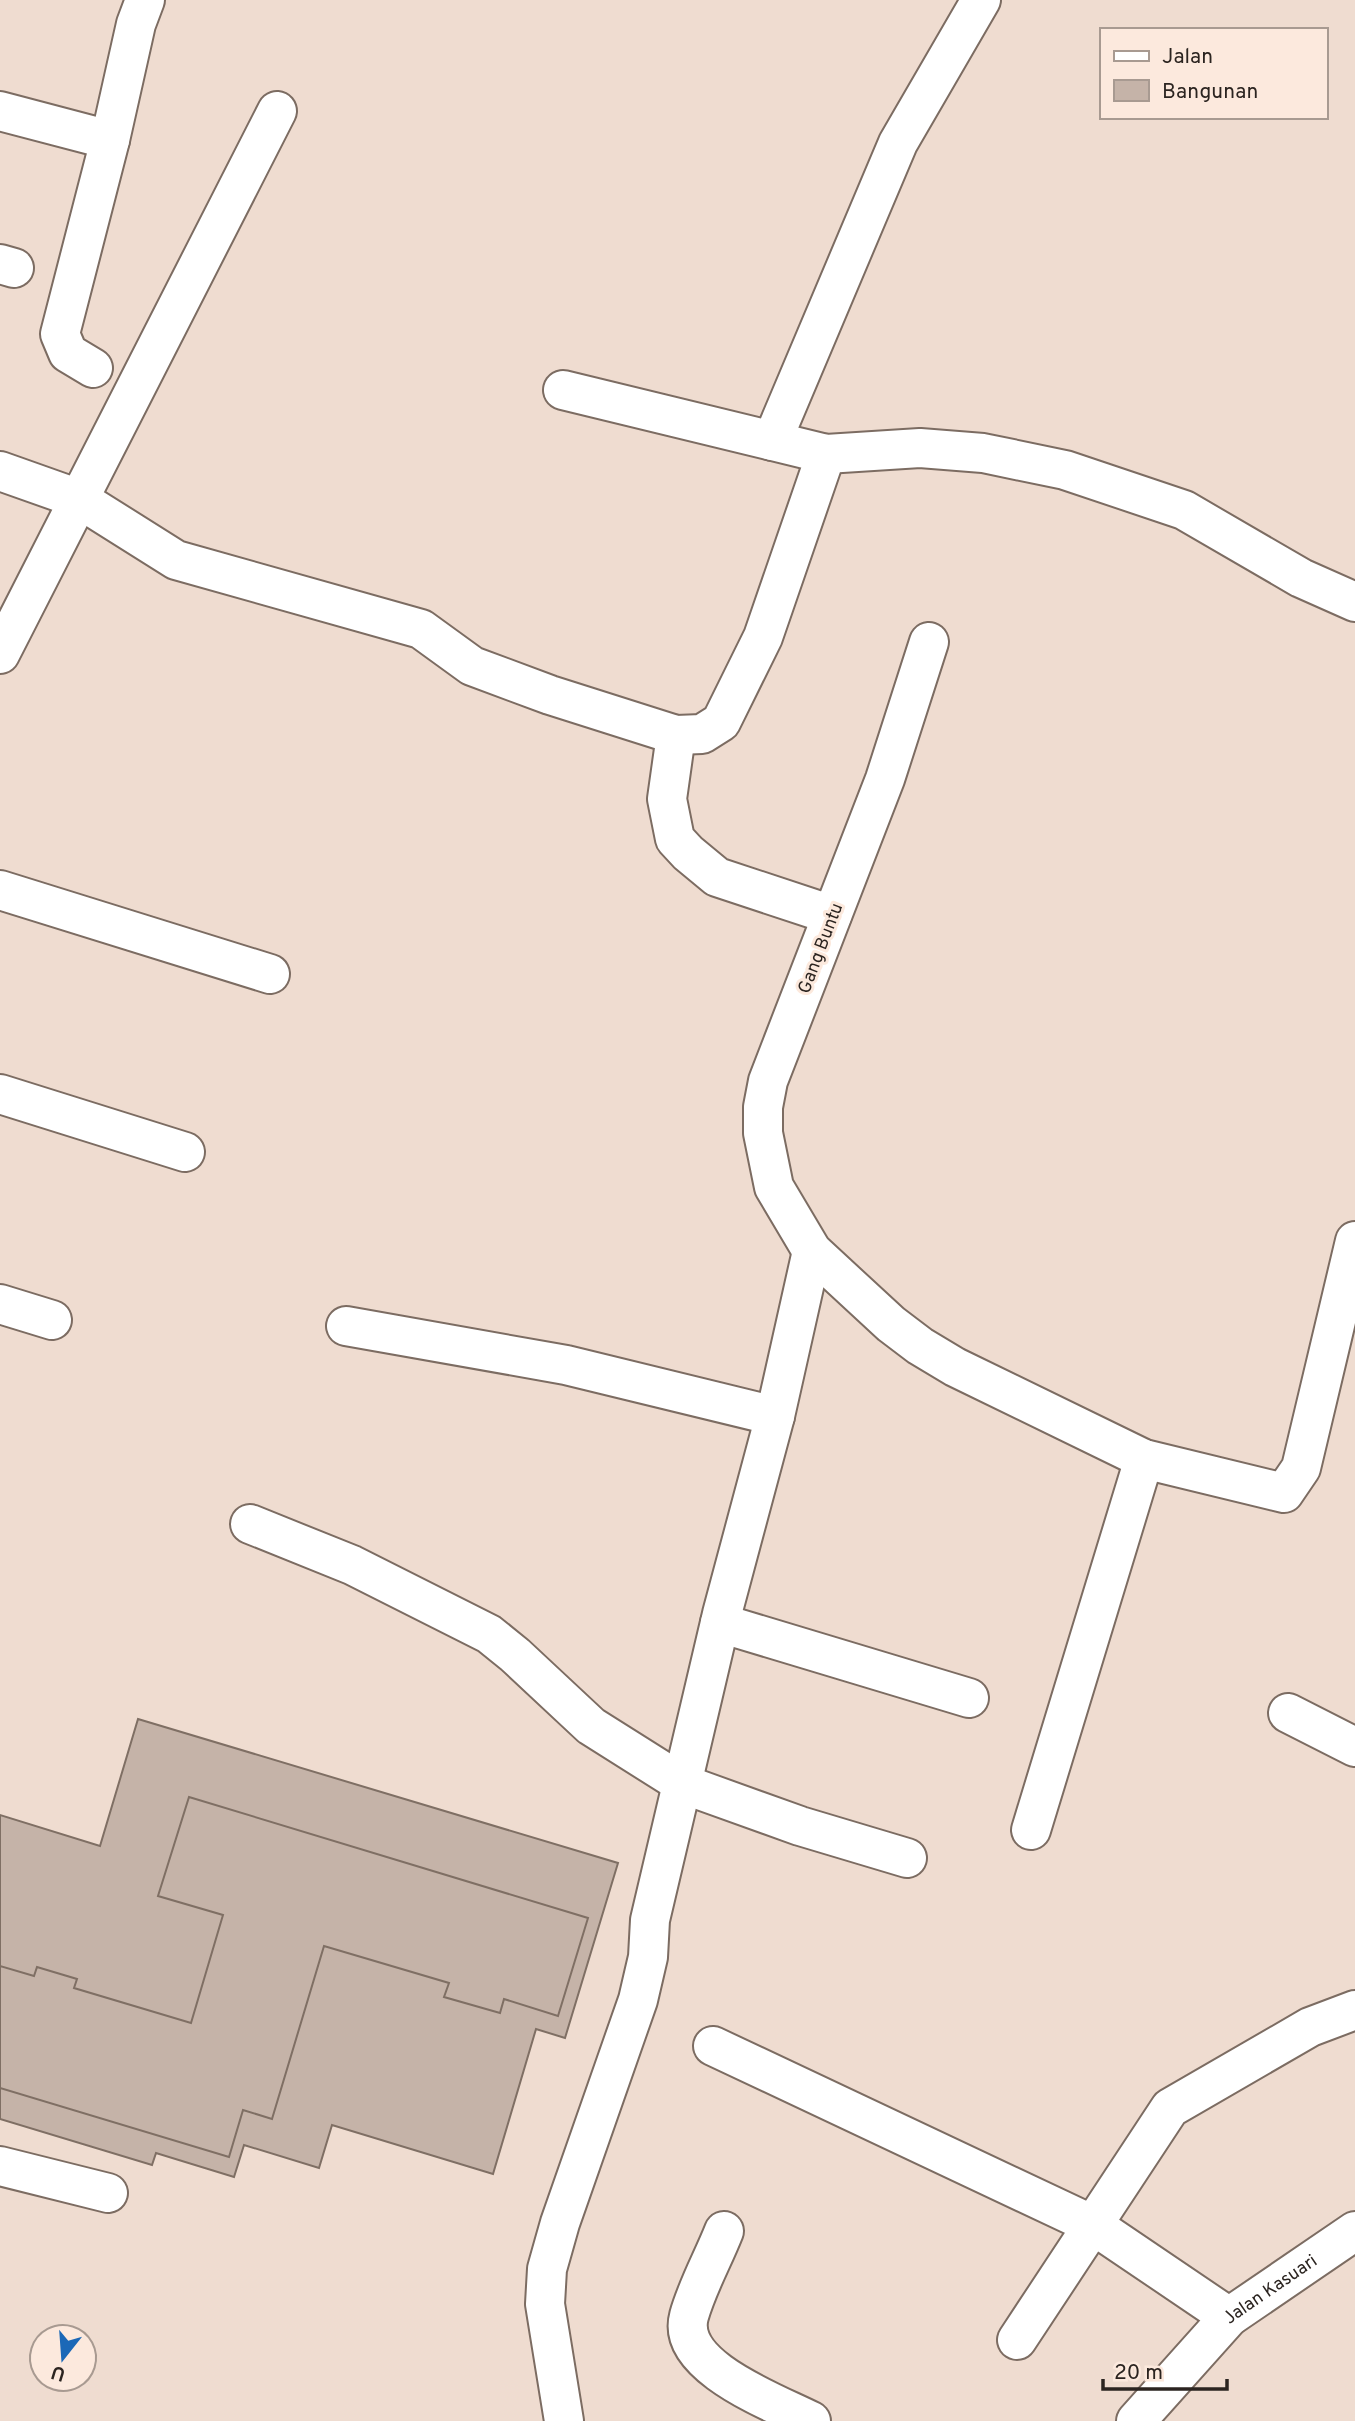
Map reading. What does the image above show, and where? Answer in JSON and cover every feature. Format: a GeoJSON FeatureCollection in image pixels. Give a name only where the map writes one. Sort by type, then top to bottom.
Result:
{"type":"FeatureCollection","features":[{"type":"Feature","properties":{"kind":"street"},"geometry":{"type":"LineString","coordinates":[[93,369],[68,354],[60,334],[110,140],[136,24],[145,0]]}},
{"type":"Feature","properties":{"kind":"street"},"geometry":{"type":"LineString","coordinates":[[772,441],[898,143],[981,0]]}},
{"type":"Feature","properties":{"kind":"street"},"geometry":{"type":"LineString","coordinates":[[0,111],[110,140]]}},
{"type":"Feature","properties":{"kind":"street"},"geometry":{"type":"LineString","coordinates":[[0,654],[277,111]]}},
{"type":"Feature","properties":{"kind":"street"},"geometry":{"type":"LineString","coordinates":[[563,390],[826,454],[920,448],[983,453],[1065,470],[1184,510],[1301,578],[1355,602]]}},
{"type":"Feature","properties":{"kind":"street"},"geometry":{"type":"LineString","coordinates":[[0,471],[79,499],[176,560],[421,629],[472,666],[550,695],[676,735],[702,734],[721,722],[763,637],[826,454]]}},
{"type":"Feature","properties":{"kind":"street","name":"Gang Buntu"},"geometry":{"type":"LineString","coordinates":[[929,642],[885,779],[768,1081],[763,1107],[763,1133],[774,1187],[812,1251],[891,1324],[955,1367],[1144,1459],[1284,1493],[1301,1468],[1355,1241]]}},
{"type":"Feature","properties":{"kind":"street"},"geometry":{"type":"LineString","coordinates":[[676,735],[667,799],[675,839],[717,877],[832,915]]}},
{"type":"Feature","properties":{"kind":"street"},"geometry":{"type":"LineString","coordinates":[[0,890],[270,974]]}},
{"type":"Feature","properties":{"kind":"street"},"geometry":{"type":"LineString","coordinates":[[0,1094],[185,1152]]}},
{"type":"Feature","properties":{"kind":"street"},"geometry":{"type":"LineString","coordinates":[[564,2421],[545,2304],[547,2269],[560,2223],[638,2000],[648,1957],[650,1920],[720,1623],[775,1416],[812,1251]]}},
{"type":"Feature","properties":{"kind":"street"},"geometry":{"type":"LineString","coordinates":[[0,1304],[52,1320]]}},
{"type":"Feature","properties":{"kind":"street"},"geometry":{"type":"LineString","coordinates":[[346,1326],[566,1364],[775,1416]]}},
{"type":"Feature","properties":{"kind":"street"},"geometry":{"type":"LineString","coordinates":[[1031,1830],[1144,1459]]}},
{"type":"Feature","properties":{"kind":"street"},"geometry":{"type":"LineString","coordinates":[[250,1524],[352,1565],[489,1634],[591,1726],[683,1784],[800,1826],[907,1858]]}},
{"type":"Feature","properties":{"kind":"street"},"geometry":{"type":"LineString","coordinates":[[720,1623],[970,1698]]}},
{"type":"Feature","properties":{"kind":"street"},"geometry":{"type":"LineString","coordinates":[[1288,1713],[1355,1747]]}},
{"type":"Feature","properties":{"kind":"street"},"geometry":{"type":"LineString","coordinates":[[1017,2340],[1170,2108],[1310,2027],[1355,2010]]}},
{"type":"Feature","properties":{"kind":"street"},"geometry":{"type":"LineString","coordinates":[[713,2046],[1093,2225],[1230,2318]]}},
{"type":"Feature","properties":{"kind":"street"},"geometry":{"type":"LineString","coordinates":[[0,2166],[108,2193]]}},
{"type":"Feature","properties":{"kind":"street"},"geometry":{"type":"LineString","coordinates":[[724,2231],[688,2318],[690,2338],[701,2357],[717,2373],[811,2421]]}},
{"type":"Feature","properties":{"kind":"street","name":"Jalan Kasuari"},"geometry":{"type":"LineString","coordinates":[[1136,2421],[1230,2318],[1355,2231]]}},
{"type":"Feature","properties":{"kind":"building"},"geometry":{"type":"Polygon","coordinates":[[[138,1719],[618,1863],[565,2038],[536,2029],[493,2174],[332,2125],[319,2168],[244,2145],[234,2177],[156,2153],[152,2165],[0,2119],[0,1815],[100,1846],[138,1719]]]}},
{"type":"Feature","properties":{"kind":"building"},"geometry":{"type":"Polygon","coordinates":[[[189,1797],[588,1918],[558,2016],[504,1999],[500,2013],[444,1997],[449,1983],[324,1946],[272,2119],[243,2110],[229,2157],[0,2088],[0,1966],[34,1976],[37,1967],[77,1979],[74,1988],[191,2023],[223,1915],[158,1896],[189,1797]]]}}]}
